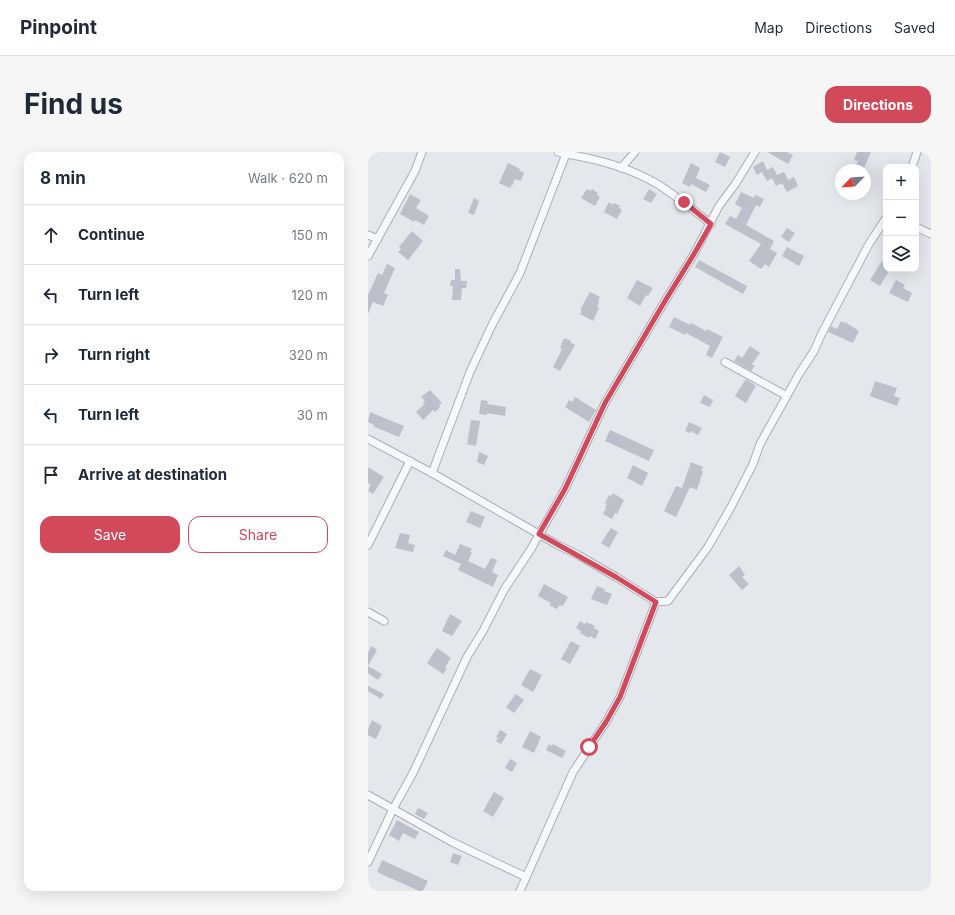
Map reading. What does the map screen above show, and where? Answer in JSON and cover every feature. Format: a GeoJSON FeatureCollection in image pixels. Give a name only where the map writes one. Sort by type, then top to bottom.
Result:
{"type":"FeatureCollection","features":[{"type":"Feature","properties":{"kind":"street"},"geometry":{"type":"LineString","coordinates":[[368,256],[415,172],[422,152]]}},
{"type":"Feature","properties":{"kind":"street"},"geometry":{"type":"LineString","coordinates":[[558,152],[590,157],[636,173],[658,184],[684,202],[711,224]]}},
{"type":"Feature","properties":{"kind":"street"},"geometry":{"type":"LineString","coordinates":[[590,157],[596,152]]}},
{"type":"Feature","properties":{"kind":"street"},"geometry":{"type":"LineString","coordinates":[[621,168],[636,152]]}},
{"type":"Feature","properties":{"kind":"street"},"geometry":{"type":"LineString","coordinates":[[368,862],[393,809],[413,773],[467,657],[483,631],[504,590],[531,549],[565,489],[605,403],[694,254],[711,224],[719,206],[736,183],[755,152]]}},
{"type":"Feature","properties":{"kind":"street"},"geometry":{"type":"LineString","coordinates":[[913,164],[917,152]]}},
{"type":"Feature","properties":{"kind":"street"},"geometry":{"type":"LineString","coordinates":[[432,473],[470,372],[492,325],[520,273],[566,154]]}},
{"type":"Feature","properties":{"kind":"street"},"geometry":{"type":"LineString","coordinates":[[368,439],[432,473],[616,577],[656,602],[668,601],[708,548],[753,464],[760,444],[799,374],[814,352],[868,244],[883,222]]}},
{"type":"Feature","properties":{"kind":"street"},"geometry":{"type":"LineString","coordinates":[[919,228],[931,234]]}},
{"type":"Feature","properties":{"kind":"street"},"geometry":{"type":"LineString","coordinates":[[368,235],[378,238]]}},
{"type":"Feature","properties":{"kind":"street"},"geometry":{"type":"LineString","coordinates":[[725,362],[787,396]]}},
{"type":"Feature","properties":{"kind":"street"},"geometry":{"type":"LineString","coordinates":[[368,545],[410,461]]}},
{"type":"Feature","properties":{"kind":"street"},"geometry":{"type":"LineString","coordinates":[[520,891],[573,772],[606,722],[620,697],[656,602]]}},
{"type":"Feature","properties":{"kind":"street"},"geometry":{"type":"LineString","coordinates":[[368,612],[384,621]]}},
{"type":"Feature","properties":{"kind":"street"},"geometry":{"type":"LineString","coordinates":[[368,795],[452,842],[526,877]]}},
{"type":"Feature","properties":{"kind":"building"},"geometry":{"type":"Polygon","coordinates":[[[720,152],[730,157],[725,167],[715,162],[720,152]]]}},
{"type":"Feature","properties":{"kind":"building"},"geometry":{"type":"Polygon","coordinates":[[[767,152],[787,152],[793,155],[788,164],[767,152]]]}},
{"type":"Feature","properties":{"kind":"building"},"geometry":{"type":"Polygon","coordinates":[[[857,152],[871,152],[866,164],[856,164],[858,161],[854,160],[857,152]]]}},
{"type":"Feature","properties":{"kind":"building"},"geometry":{"type":"Polygon","coordinates":[[[763,161],[767,170],[773,167],[777,175],[784,172],[788,180],[794,177],[798,186],[787,192],[782,183],[776,186],[772,178],[767,181],[762,172],[757,175],[753,167],[763,161]]]}},
{"type":"Feature","properties":{"kind":"building"},"geometry":{"type":"Polygon","coordinates":[[[508,163],[520,169],[519,170],[524,173],[521,181],[515,179],[510,188],[499,183],[508,163]]]}},
{"type":"Feature","properties":{"kind":"building"},"geometry":{"type":"Polygon","coordinates":[[[691,163],[700,168],[696,178],[710,185],[706,192],[691,184],[690,187],[682,183],[691,163]]]}},
{"type":"Feature","properties":{"kind":"building"},"geometry":{"type":"Polygon","coordinates":[[[587,189],[591,191],[592,189],[598,193],[597,195],[600,197],[595,206],[581,198],[587,189]]]}},
{"type":"Feature","properties":{"kind":"building"},"geometry":{"type":"Polygon","coordinates":[[[649,189],[657,194],[651,203],[643,199],[649,189]]]}},
{"type":"Feature","properties":{"kind":"building"},"geometry":{"type":"Polygon","coordinates":[[[741,192],[754,198],[755,195],[764,199],[760,207],[756,205],[746,225],[774,241],[770,249],[777,253],[769,267],[765,264],[761,269],[749,261],[761,244],[725,224],[730,216],[736,219],[742,208],[735,204],[741,192]]]}},
{"type":"Feature","properties":{"kind":"building"},"geometry":{"type":"Polygon","coordinates":[[[410,194],[421,200],[416,208],[429,216],[424,225],[415,220],[414,222],[400,214],[410,194]]]}},
{"type":"Feature","properties":{"kind":"building"},"geometry":{"type":"Polygon","coordinates":[[[474,198],[479,201],[474,215],[468,213],[474,198]]]}},
{"type":"Feature","properties":{"kind":"building"},"geometry":{"type":"Polygon","coordinates":[[[609,202],[613,205],[614,203],[620,206],[619,208],[622,210],[617,219],[604,212],[609,202]]]}},
{"type":"Feature","properties":{"kind":"building"},"geometry":{"type":"Polygon","coordinates":[[[787,228],[795,233],[789,242],[781,237],[787,228]]]}},
{"type":"Feature","properties":{"kind":"building"},"geometry":{"type":"Polygon","coordinates":[[[412,231],[423,241],[408,260],[398,252],[401,249],[399,247],[412,231]]]}},
{"type":"Feature","properties":{"kind":"building"},"geometry":{"type":"Polygon","coordinates":[[[787,247],[804,256],[799,266],[782,256],[787,247]]]}},
{"type":"Feature","properties":{"kind":"building"},"geometry":{"type":"Polygon","coordinates":[[[699,260],[747,286],[743,294],[695,267],[699,260]]]}},
{"type":"Feature","properties":{"kind":"building"},"geometry":{"type":"Polygon","coordinates":[[[882,261],[883,272],[888,272],[880,286],[870,280],[882,261]]]}},
{"type":"Feature","properties":{"kind":"building"},"geometry":{"type":"Polygon","coordinates":[[[387,264],[395,268],[384,293],[388,295],[383,306],[373,302],[368,314],[368,295],[378,273],[382,275],[387,264]]]}},
{"type":"Feature","properties":{"kind":"building"},"geometry":{"type":"Polygon","coordinates":[[[455,269],[460,269],[461,281],[467,281],[466,288],[462,288],[461,300],[452,300],[453,286],[450,286],[451,280],[455,280],[455,269]]]}},
{"type":"Feature","properties":{"kind":"building"},"geometry":{"type":"Polygon","coordinates":[[[637,280],[653,288],[648,296],[646,295],[640,306],[627,298],[637,280]]]}},
{"type":"Feature","properties":{"kind":"building"},"geometry":{"type":"Polygon","coordinates":[[[896,280],[905,285],[903,288],[912,293],[908,302],[889,293],[896,280]]]}},
{"type":"Feature","properties":{"kind":"building"},"geometry":{"type":"Polygon","coordinates":[[[590,292],[600,297],[597,307],[599,308],[593,321],[580,314],[582,310],[580,310],[590,292]]]}},
{"type":"Feature","properties":{"kind":"building"},"geometry":{"type":"Polygon","coordinates":[[[674,317],[690,325],[691,323],[706,331],[707,329],[723,337],[712,358],[706,355],[710,346],[686,333],[685,335],[669,327],[674,317]]]}},
{"type":"Feature","properties":{"kind":"building"},"geometry":{"type":"Polygon","coordinates":[[[841,321],[859,331],[853,343],[828,332],[831,326],[837,329],[841,321]]]}},
{"type":"Feature","properties":{"kind":"building"},"geometry":{"type":"Polygon","coordinates":[[[564,338],[571,341],[570,342],[575,345],[560,371],[553,367],[562,349],[560,348],[564,338]]]}},
{"type":"Feature","properties":{"kind":"building"},"geometry":{"type":"Polygon","coordinates":[[[750,346],[760,353],[752,364],[755,366],[751,371],[734,361],[738,355],[742,358],[750,346]]]}},
{"type":"Feature","properties":{"kind":"building"},"geometry":{"type":"Polygon","coordinates":[[[746,379],[756,386],[746,403],[735,396],[746,379]]]}},
{"type":"Feature","properties":{"kind":"building"},"geometry":{"type":"Polygon","coordinates":[[[875,381],[897,388],[894,396],[900,398],[897,406],[870,396],[875,381]]]}},
{"type":"Feature","properties":{"kind":"building"},"geometry":{"type":"Polygon","coordinates":[[[430,390],[442,403],[435,412],[433,410],[423,420],[416,412],[424,405],[423,403],[425,401],[421,397],[430,390]]]}},
{"type":"Feature","properties":{"kind":"building"},"geometry":{"type":"Polygon","coordinates":[[[704,395],[713,400],[710,407],[700,403],[704,395]]]}},
{"type":"Feature","properties":{"kind":"building"},"geometry":{"type":"Polygon","coordinates":[[[575,397],[596,410],[589,422],[565,407],[569,400],[572,402],[575,397]]]}},
{"type":"Feature","properties":{"kind":"building"},"geometry":{"type":"Polygon","coordinates":[[[481,400],[488,401],[487,404],[506,407],[505,416],[487,413],[487,415],[479,414],[481,400]]]}},
{"type":"Feature","properties":{"kind":"building"},"geometry":{"type":"Polygon","coordinates":[[[370,412],[404,426],[399,437],[373,426],[374,425],[368,422],[370,412]]]}},
{"type":"Feature","properties":{"kind":"building"},"geometry":{"type":"Polygon","coordinates":[[[471,420],[480,421],[476,446],[467,444],[471,420]]]}},
{"type":"Feature","properties":{"kind":"building"},"geometry":{"type":"Polygon","coordinates":[[[689,422],[702,428],[698,435],[691,431],[690,433],[685,431],[689,422]]]}},
{"type":"Feature","properties":{"kind":"building"},"geometry":{"type":"Polygon","coordinates":[[[610,430],[654,450],[649,461],[605,441],[610,430]]]}},
{"type":"Feature","properties":{"kind":"building"},"geometry":{"type":"Polygon","coordinates":[[[479,452],[488,456],[484,465],[477,462],[479,452]]]}},
{"type":"Feature","properties":{"kind":"building"},"geometry":{"type":"Polygon","coordinates":[[[691,462],[703,467],[701,471],[703,471],[697,490],[690,487],[676,517],[664,511],[676,486],[682,488],[691,462]]]}},
{"type":"Feature","properties":{"kind":"building"},"geometry":{"type":"Polygon","coordinates":[[[633,465],[648,473],[642,486],[627,478],[633,465]]]}},
{"type":"Feature","properties":{"kind":"building"},"geometry":{"type":"Polygon","coordinates":[[[368,467],[384,477],[373,494],[368,491],[371,484],[368,483],[368,467]]]}},
{"type":"Feature","properties":{"kind":"building"},"geometry":{"type":"Polygon","coordinates":[[[613,493],[624,500],[617,514],[615,513],[612,519],[603,514],[607,504],[605,503],[609,495],[611,496],[613,493]]]}},
{"type":"Feature","properties":{"kind":"building"},"geometry":{"type":"Polygon","coordinates":[[[471,511],[485,517],[480,528],[466,522],[471,511]]]}},
{"type":"Feature","properties":{"kind":"building"},"geometry":{"type":"Polygon","coordinates":[[[611,528],[618,532],[609,548],[601,543],[611,528]]]}},
{"type":"Feature","properties":{"kind":"building"},"geometry":{"type":"Polygon","coordinates":[[[400,533],[410,535],[408,543],[415,545],[413,552],[395,548],[400,533]]]}},
{"type":"Feature","properties":{"kind":"building"},"geometry":{"type":"Polygon","coordinates":[[[460,544],[472,549],[470,552],[472,553],[468,561],[485,569],[491,558],[497,560],[492,572],[498,575],[493,587],[458,570],[461,564],[443,556],[446,550],[455,555],[460,544]]]}},
{"type":"Feature","properties":{"kind":"building"},"geometry":{"type":"Polygon","coordinates":[[[739,566],[745,575],[742,577],[749,584],[742,590],[729,575],[739,566]]]}},
{"type":"Feature","properties":{"kind":"building"},"geometry":{"type":"Polygon","coordinates":[[[544,584],[568,597],[563,606],[560,605],[557,609],[549,605],[551,603],[538,596],[544,584]]]}},
{"type":"Feature","properties":{"kind":"building"},"geometry":{"type":"Polygon","coordinates":[[[597,586],[612,594],[607,605],[591,599],[597,586]]]}},
{"type":"Feature","properties":{"kind":"building"},"geometry":{"type":"Polygon","coordinates":[[[450,614],[462,621],[452,636],[442,631],[450,614]]]}},
{"type":"Feature","properties":{"kind":"building"},"geometry":{"type":"Polygon","coordinates":[[[580,621],[585,624],[586,622],[595,626],[594,628],[599,631],[595,639],[590,636],[589,638],[580,633],[581,631],[576,628],[580,621]]]}},
{"type":"Feature","properties":{"kind":"building"},"geometry":{"type":"Polygon","coordinates":[[[571,641],[580,646],[570,664],[561,659],[571,641]]]}},
{"type":"Feature","properties":{"kind":"building"},"geometry":{"type":"Polygon","coordinates":[[[371,646],[377,650],[368,666],[368,653],[371,646]]]}},
{"type":"Feature","properties":{"kind":"building"},"geometry":{"type":"Polygon","coordinates":[[[437,648],[451,658],[445,667],[447,668],[443,674],[427,663],[437,648]]]}},
{"type":"Feature","properties":{"kind":"building"},"geometry":{"type":"Polygon","coordinates":[[[368,666],[382,674],[378,680],[368,673],[368,666]]]}},
{"type":"Feature","properties":{"kind":"building"},"geometry":{"type":"Polygon","coordinates":[[[530,669],[542,675],[533,692],[521,685],[530,669]]]}},
{"type":"Feature","properties":{"kind":"building"},"geometry":{"type":"Polygon","coordinates":[[[368,686],[384,694],[381,699],[368,691],[368,686]]]}},
{"type":"Feature","properties":{"kind":"building"},"geometry":{"type":"Polygon","coordinates":[[[516,694],[524,700],[514,713],[506,707],[516,694]]]}},
{"type":"Feature","properties":{"kind":"building"},"geometry":{"type":"Polygon","coordinates":[[[372,720],[382,726],[376,739],[368,735],[368,729],[372,720]]]}},
{"type":"Feature","properties":{"kind":"building"},"geometry":{"type":"Polygon","coordinates":[[[500,730],[507,734],[501,744],[496,741],[498,738],[496,737],[500,730]]]}},
{"type":"Feature","properties":{"kind":"building"},"geometry":{"type":"Polygon","coordinates":[[[530,731],[541,737],[534,753],[522,747],[530,731]]]}},
{"type":"Feature","properties":{"kind":"building"},"geometry":{"type":"Polygon","coordinates":[[[549,744],[552,746],[553,744],[566,751],[562,758],[546,750],[549,744]]]}},
{"type":"Feature","properties":{"kind":"building"},"geometry":{"type":"Polygon","coordinates":[[[510,759],[517,763],[512,772],[505,768],[510,759]]]}},
{"type":"Feature","properties":{"kind":"building"},"geometry":{"type":"Polygon","coordinates":[[[494,792],[504,798],[493,817],[483,811],[494,792]]]}},
{"type":"Feature","properties":{"kind":"building"},"geometry":{"type":"Polygon","coordinates":[[[418,808],[428,813],[424,819],[415,814],[418,808]]]}},
{"type":"Feature","properties":{"kind":"building"},"geometry":{"type":"Polygon","coordinates":[[[397,820],[419,832],[415,839],[403,833],[399,841],[389,835],[397,820]]]}},
{"type":"Feature","properties":{"kind":"building"},"geometry":{"type":"Polygon","coordinates":[[[453,853],[462,856],[458,865],[450,862],[453,853]]]}},
{"type":"Feature","properties":{"kind":"building"},"geometry":{"type":"Polygon","coordinates":[[[382,860],[428,881],[423,891],[419,891],[377,872],[382,860]]]}},
{"type":"Feature","properties":{"kind":"route"},"geometry":{"type":"LineString","coordinates":[[589,747],[606,722],[620,697],[656,602],[580,556],[539,534],[565,489],[605,403],[711,224],[684,202]]}}]}
